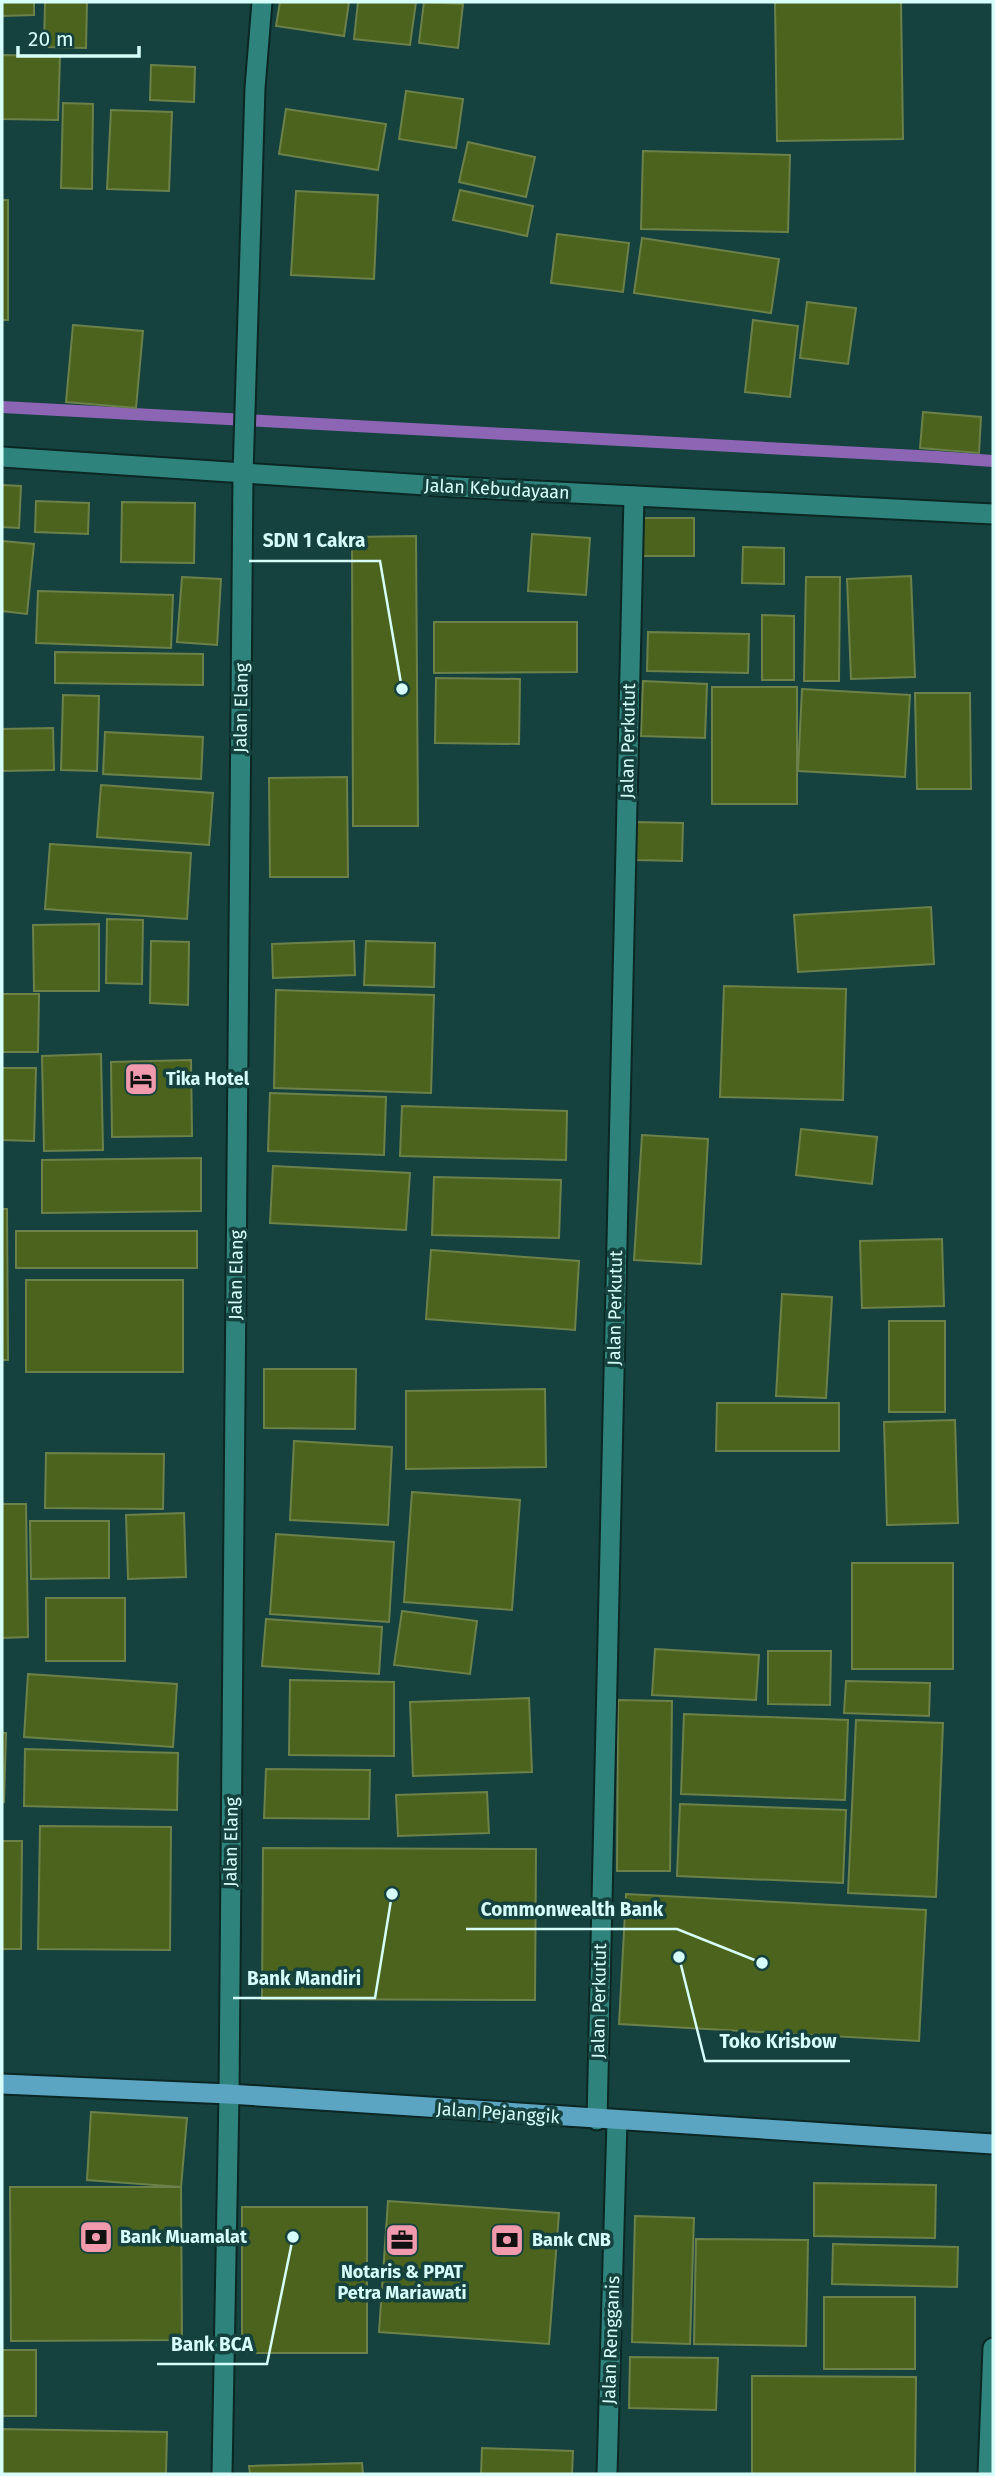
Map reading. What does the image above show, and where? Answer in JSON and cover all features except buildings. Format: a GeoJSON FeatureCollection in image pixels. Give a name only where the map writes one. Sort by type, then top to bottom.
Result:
{"type":"FeatureCollection","features":[{"type":"Feature","properties":{"kind":"main road","name":"Jalan Pejanggik"},"geometry":{"type":"LineString","coordinates":[[2,2084],[229,2094],[993,2144]]}},
{"type":"Feature","properties":{"kind":"street","name":"Jalan Elang"},"geometry":{"type":"LineString","coordinates":[[222,2474],[229,2094],[244,465],[255,88],[262,2]]}},
{"type":"Feature","properties":{"kind":"street","name":"Jalan Kebudayaan"},"geometry":{"type":"LineString","coordinates":[[2,457],[244,465],[634,496],[993,514]]}},
{"type":"Feature","properties":{"kind":"street","name":"Jalan Perkutut"},"geometry":{"type":"LineString","coordinates":[[597,2120],[634,496]]}},
{"type":"Feature","properties":{"kind":"street","name":"Jalan Rengganis"},"geometry":{"type":"LineString","coordinates":[[607,2474],[617,2121]]}},
{"type":"Feature","properties":{"kind":"street"},"geometry":{"type":"LineString","coordinates":[[988,2474],[993,2348]]}},
{"type":"Feature","properties":{"kind":"waterway"},"geometry":{"type":"LineString","coordinates":[[2,407],[993,461]]}},
{"type":"Feature","properties":{"kind":"place","name":"SDN 1 Cakra"},"geometry":{"type":"Point","coordinates":[402,689]}},
{"type":"Feature","properties":{"kind":"place","name":"Tika Hotel"},"geometry":{"type":"Point","coordinates":[141,1079]}},
{"type":"Feature","properties":{"kind":"place","name":"Bank Mandiri"},"geometry":{"type":"Point","coordinates":[392,1894]}},
{"type":"Feature","properties":{"kind":"place","name":"Toko Krisbow"},"geometry":{"type":"Point","coordinates":[679,1957]}},
{"type":"Feature","properties":{"kind":"place","name":"Commonwealth Bank"},"geometry":{"type":"Point","coordinates":[762,1963]}},
{"type":"Feature","properties":{"kind":"place","name":"Bank Muamalat"},"geometry":{"type":"Point","coordinates":[96,2237]}},
{"type":"Feature","properties":{"kind":"place","name":"Bank BCA"},"geometry":{"type":"Point","coordinates":[293,2237]}},
{"type":"Feature","properties":{"kind":"place","name":"Notaris & PPAT Petra Mariawati"},"geometry":{"type":"Point","coordinates":[402,2240]}},
{"type":"Feature","properties":{"kind":"place","name":"Bank CNB"},"geometry":{"type":"Point","coordinates":[507,2240]}}]}
